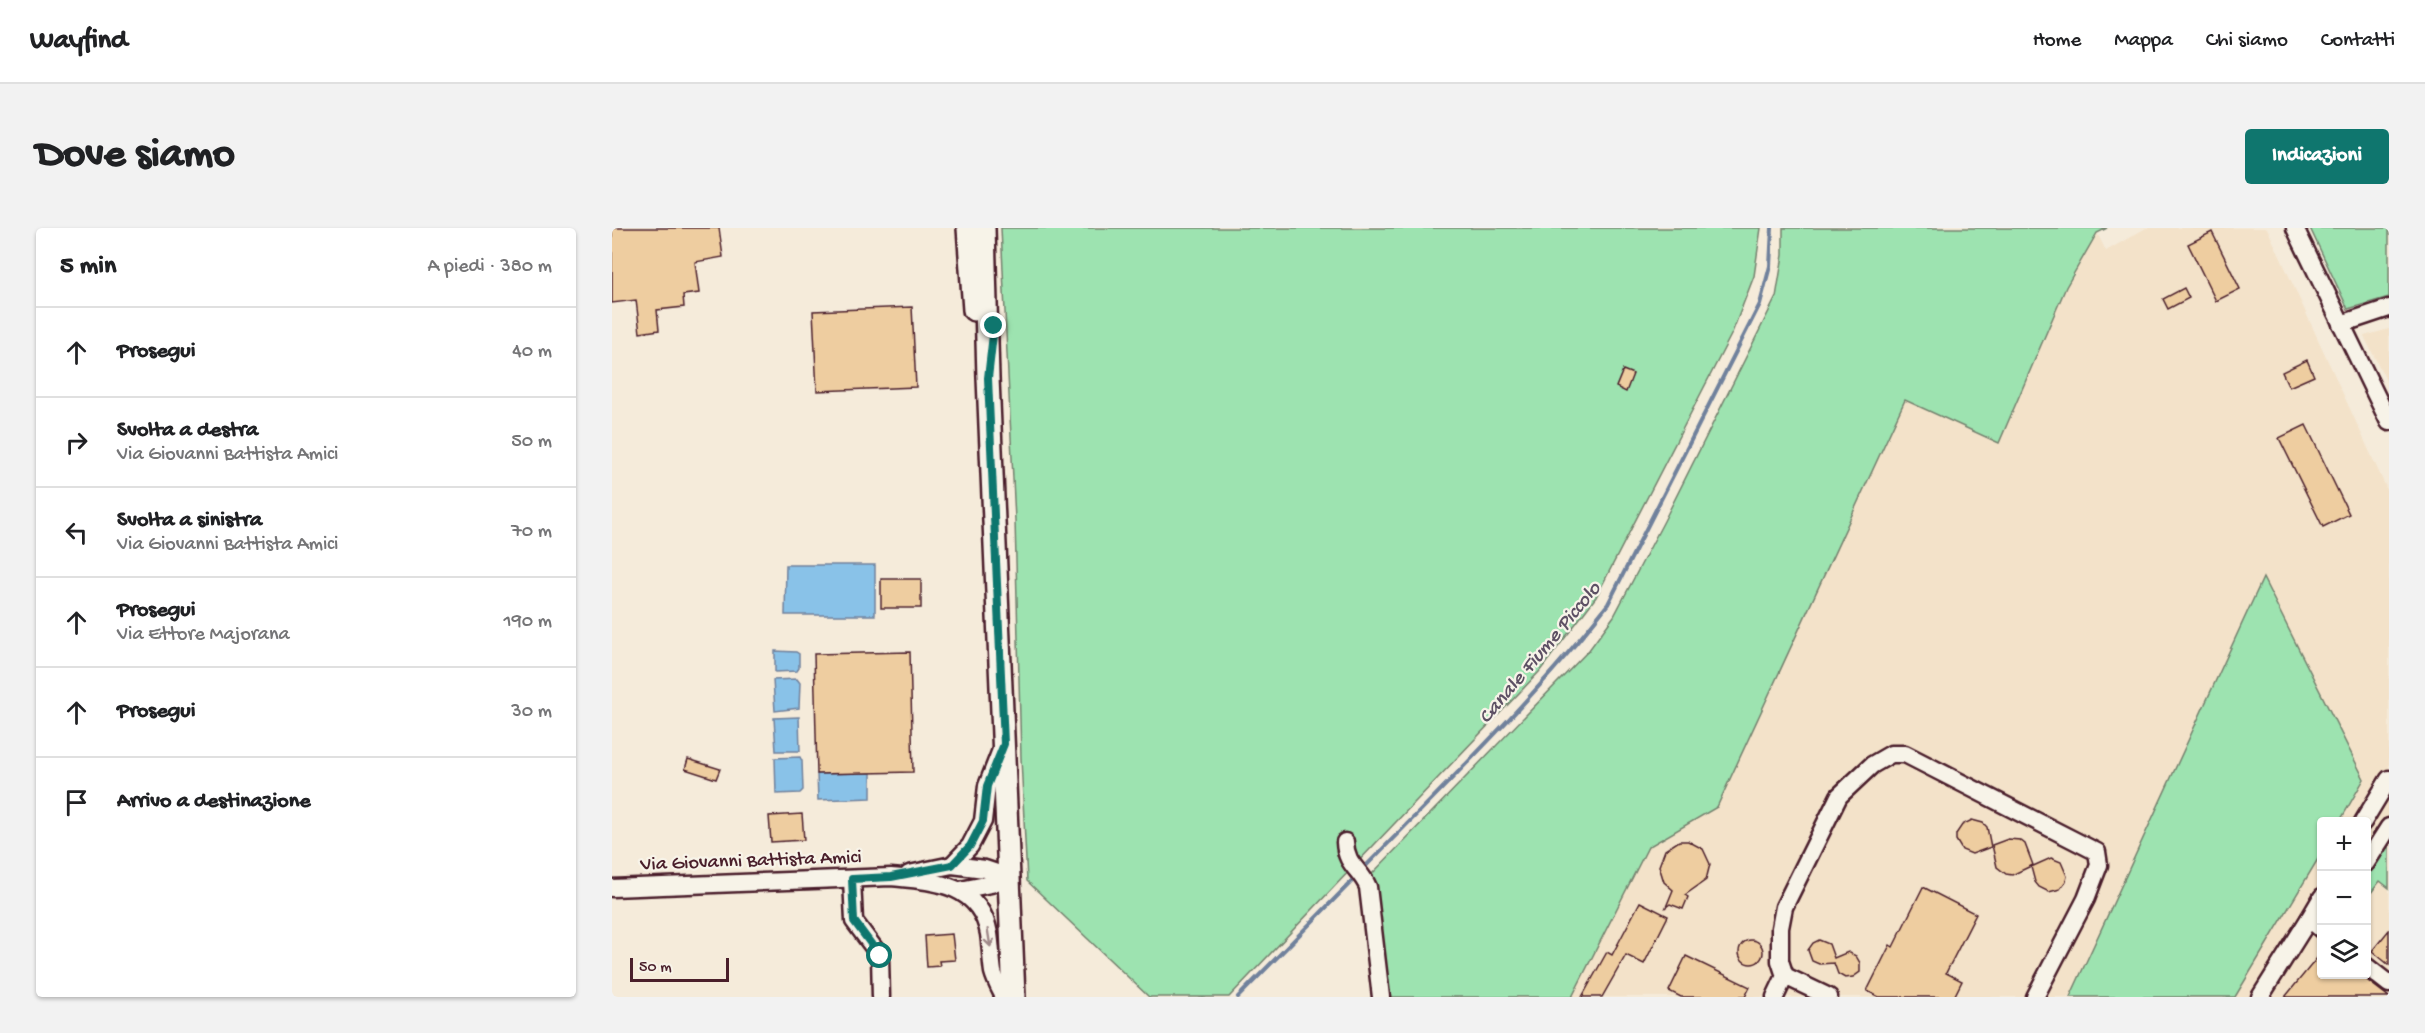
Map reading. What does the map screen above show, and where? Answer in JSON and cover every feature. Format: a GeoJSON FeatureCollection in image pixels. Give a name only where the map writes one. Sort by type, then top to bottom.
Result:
{"type":"FeatureCollection","features":[{"type":"Feature","properties":{"kind":"main road"},"geometry":{"type":"LineString","coordinates":[[968,228],[973,308],[988,378]]}},
{"type":"Feature","properties":{"kind":"main road"},"geometry":{"type":"LineString","coordinates":[[984,228],[988,378],[1014,997]]}},
{"type":"Feature","properties":{"kind":"main road"},"geometry":{"type":"LineString","coordinates":[[988,378],[996,296],[995,228]]}},
{"type":"Feature","properties":{"kind":"street"},"geometry":{"type":"LineString","coordinates":[[2295,228],[2389,422]]}},
{"type":"Feature","properties":{"kind":"street"},"geometry":{"type":"LineString","coordinates":[[2341,324],[2389,308]]}},
{"type":"Feature","properties":{"kind":"street"},"geometry":{"type":"LineString","coordinates":[[952,865],[970,846],[983,821],[987,786],[1004,744]]}},
{"type":"Feature","properties":{"kind":"street"},"geometry":{"type":"LineString","coordinates":[[1775,997],[1785,976],[1780,961],[1780,928],[1784,907],[1839,796],[1872,765],[1891,754],[1905,754],[2097,852],[2099,865],[2086,899],[2035,997]]}},
{"type":"Feature","properties":{"kind":"street"},"geometry":{"type":"LineString","coordinates":[[2366,817],[2389,779]]}},
{"type":"Feature","properties":{"kind":"street"},"geometry":{"type":"LineString","coordinates":[[2371,856],[2389,827]]}},
{"type":"Feature","properties":{"kind":"street"},"geometry":{"type":"LineString","coordinates":[[1345,842],[1345,855],[1368,886],[1381,997]]}},
{"type":"Feature","properties":{"kind":"street","name":"Via Giovanni Battista Amici"},"geometry":{"type":"LineString","coordinates":[[612,888],[891,877],[952,865],[985,869],[1009,877]]}},
{"type":"Feature","properties":{"kind":"street","name":"Via Giovanni Battista Amici"},"geometry":{"type":"LineString","coordinates":[[891,877],[933,881],[960,890],[980,908],[989,932],[993,974],[1004,997]]}},
{"type":"Feature","properties":{"kind":"street","name":"Via Giovanni Battista Amici"},"geometry":{"type":"LineString","coordinates":[[960,890],[991,884],[1009,877]]}},
{"type":"Feature","properties":{"kind":"street"},"geometry":{"type":"LineString","coordinates":[[852,879],[854,921],[880,956],[881,997]]}},
{"type":"Feature","properties":{"kind":"street"},"geometry":{"type":"LineString","coordinates":[[2260,997],[2315,924]]}},
{"type":"Feature","properties":{"kind":"street"},"geometry":{"type":"LineString","coordinates":[[2371,969],[2389,984]]}},
{"type":"Feature","properties":{"kind":"street"},"geometry":{"type":"LineString","coordinates":[[1785,976],[1829,997]]}},
{"type":"Feature","properties":{"kind":"shaded area"},"geometry":{"type":"Polygon","coordinates":[[[2146,228],[2267,228],[2389,494],[2389,997],[2235,997],[2317,861],[2317,979],[2371,979],[2371,817],[2342,817],[2364,779],[2263,578],[2070,997],[1572,997],[1648,847],[1717,807],[1905,399],[2066,287],[2097,233],[2106,251],[2146,228]]]}},
{"type":"Feature","properties":{"kind":"shaded area"},"geometry":{"type":"Polygon","coordinates":[[[2389,329],[2389,386],[2364,336],[2389,329]]]}},
{"type":"Feature","properties":{"kind":"green space"},"geometry":{"type":"Polygon","coordinates":[[[1001,228],[1761,228],[1754,276],[1732,333],[1596,597],[1539,672],[1229,997],[1149,997],[1027,881],[1021,758],[1015,520],[1001,228]]]}},
{"type":"Feature","properties":{"kind":"green space"},"geometry":{"type":"Polygon","coordinates":[[[1783,228],[2107,228],[2097,233],[2066,287],[1999,443],[1905,400],[1717,807],[1648,847],[1572,997],[1385,997],[1370,876],[1589,650],[1614,616],[1776,297],[1783,255],[1783,228]]]}},
{"type":"Feature","properties":{"kind":"green space"},"geometry":{"type":"Polygon","coordinates":[[[2310,228],[2389,228],[2389,297],[2348,309],[2310,228]]]}},
{"type":"Feature","properties":{"kind":"green space"},"geometry":{"type":"Polygon","coordinates":[[[2263,578],[2364,779],[2342,817],[2317,817],[2317,861],[2235,997],[2070,997],[2263,578]]]}},
{"type":"Feature","properties":{"kind":"green space"},"geometry":{"type":"Polygon","coordinates":[[[2389,840],[2389,888],[2380,881],[2371,893],[2371,868],[2389,840]]]}},
{"type":"Feature","properties":{"kind":"water"},"geometry":{"type":"Polygon","coordinates":[[[786,565],[875,565],[875,615],[785,615],[786,565]]]}},
{"type":"Feature","properties":{"kind":"water"},"geometry":{"type":"Polygon","coordinates":[[[775,651],[799,654],[797,671],[775,672],[775,651]]]}},
{"type":"Feature","properties":{"kind":"water"},"geometry":{"type":"Polygon","coordinates":[[[797,679],[800,683],[799,708],[775,711],[773,680],[797,679]]]}},
{"type":"Feature","properties":{"kind":"water"},"geometry":{"type":"Polygon","coordinates":[[[799,717],[800,751],[776,751],[774,718],[799,717]]]}},
{"type":"Feature","properties":{"kind":"water"},"geometry":{"type":"Polygon","coordinates":[[[800,757],[803,790],[800,793],[776,794],[775,758],[800,757]]]}},
{"type":"Feature","properties":{"kind":"water"},"geometry":{"type":"Polygon","coordinates":[[[871,773],[871,798],[818,800],[817,774],[871,773]]]}},
{"type":"Feature","properties":{"kind":"building"},"geometry":{"type":"Polygon","coordinates":[[[612,228],[719,228],[723,257],[695,262],[699,293],[683,295],[684,307],[657,310],[659,330],[640,333],[636,300],[612,303],[612,228]]]}},
{"type":"Feature","properties":{"kind":"building"},"geometry":{"type":"Polygon","coordinates":[[[2212,232],[2240,289],[2216,301],[2188,244],[2212,232]]]}},
{"type":"Feature","properties":{"kind":"building"},"geometry":{"type":"Polygon","coordinates":[[[2184,288],[2189,298],[2168,309],[2163,299],[2184,288]]]}},
{"type":"Feature","properties":{"kind":"building"},"geometry":{"type":"Polygon","coordinates":[[[912,307],[916,387],[817,391],[813,311],[912,307]]]}},
{"type":"Feature","properties":{"kind":"building"},"geometry":{"type":"Polygon","coordinates":[[[2307,360],[2314,376],[2289,387],[2282,372],[2307,360]]]}},
{"type":"Feature","properties":{"kind":"building"},"geometry":{"type":"Polygon","coordinates":[[[1623,370],[1633,374],[1626,392],[1616,387],[1623,370]]]}},
{"type":"Feature","properties":{"kind":"building"},"geometry":{"type":"Polygon","coordinates":[[[2306,425],[2349,514],[2323,527],[2279,438],[2306,425]]]}},
{"type":"Feature","properties":{"kind":"building"},"geometry":{"type":"Polygon","coordinates":[[[881,579],[921,579],[921,608],[881,608],[881,579]]]}},
{"type":"Feature","properties":{"kind":"building"},"geometry":{"type":"Polygon","coordinates":[[[910,652],[913,772],[817,774],[814,654],[910,652]]]}},
{"type":"Feature","properties":{"kind":"building"},"geometry":{"type":"Polygon","coordinates":[[[688,759],[720,769],[716,779],[685,769],[688,759]]]}},
{"type":"Feature","properties":{"kind":"building"},"geometry":{"type":"Polygon","coordinates":[[[802,814],[804,840],[771,842],[769,816],[802,814]]]}},
{"type":"Feature","properties":{"kind":"building"},"geometry":{"type":"Polygon","coordinates":[[[1972,820],[1983,823],[1987,827],[1991,847],[1972,854],[1962,850],[1956,840],[1956,834],[1962,825],[1972,820]]]}},
{"type":"Feature","properties":{"kind":"building"},"geometry":{"type":"Polygon","coordinates":[[[2008,839],[2020,840],[2025,844],[2033,865],[2012,875],[2006,874],[1997,867],[1992,845],[2008,839]]]}},
{"type":"Feature","properties":{"kind":"building"},"geometry":{"type":"Polygon","coordinates":[[[1679,841],[1688,841],[1703,849],[1710,864],[1706,880],[1685,895],[1688,897],[1683,909],[1670,904],[1666,907],[1673,890],[1664,882],[1659,866],[1665,850],[1679,841]]]}},
{"type":"Feature","properties":{"kind":"building"},"geometry":{"type":"Polygon","coordinates":[[[2051,858],[2061,862],[2067,876],[2060,889],[2049,892],[2035,882],[2031,867],[2051,858]]]}},
{"type":"Feature","properties":{"kind":"building"},"geometry":{"type":"Polygon","coordinates":[[[1923,887],[1976,914],[1946,973],[1962,981],[1954,997],[1879,997],[1867,991],[1890,945],[1893,947],[1923,887]]]}},
{"type":"Feature","properties":{"kind":"building"},"geometry":{"type":"Polygon","coordinates":[[[1640,902],[1668,916],[1644,964],[1626,955],[1602,997],[1582,997],[1607,952],[1612,955],[1640,902]]]}},
{"type":"Feature","properties":{"kind":"building"},"geometry":{"type":"Polygon","coordinates":[[[2389,930],[2389,965],[2372,951],[2389,930]]]}},
{"type":"Feature","properties":{"kind":"building"},"geometry":{"type":"Polygon","coordinates":[[[952,934],[955,960],[939,961],[940,966],[927,967],[925,936],[952,934]]]}},
{"type":"Feature","properties":{"kind":"building"},"geometry":{"type":"Polygon","coordinates":[[[1751,940],[1760,943],[1763,952],[1760,961],[1751,964],[1742,961],[1739,952],[1742,943],[1751,940]]]}},
{"type":"Feature","properties":{"kind":"building"},"geometry":{"type":"Polygon","coordinates":[[[1819,940],[1829,944],[1834,958],[1848,952],[1856,956],[1860,963],[1860,972],[1853,977],[1845,978],[1838,974],[1834,963],[1819,964],[1812,961],[1808,950],[1813,943],[1819,940]]]}},
{"type":"Feature","properties":{"kind":"building"},"geometry":{"type":"Polygon","coordinates":[[[1686,956],[1750,987],[1745,997],[1681,997],[1669,991],[1686,956]]]}},
{"type":"Feature","properties":{"kind":"building"},"geometry":{"type":"Polygon","coordinates":[[[2317,958],[2317,979],[2365,979],[2389,997],[2285,997],[2317,958]]]}},
{"type":"Feature","properties":{"kind":"waterway","name":"Canale Fiume Piccolo"},"geometry":{"type":"LineString","coordinates":[[1362,870],[1520,707],[1608,604],[1760,304],[1770,266],[1772,228]]}},
{"type":"Feature","properties":{"kind":"waterway","name":"Canale Fiume Piccolo"},"geometry":{"type":"LineString","coordinates":[[1238,997],[1357,876]]}},
{"type":"Feature","properties":{"kind":"route"},"geometry":{"type":"LineString","coordinates":[[880,956],[854,921],[852,879],[891,877],[952,865],[970,846],[983,821],[987,786],[1004,744],[988,378],[994,326]]}}]}
